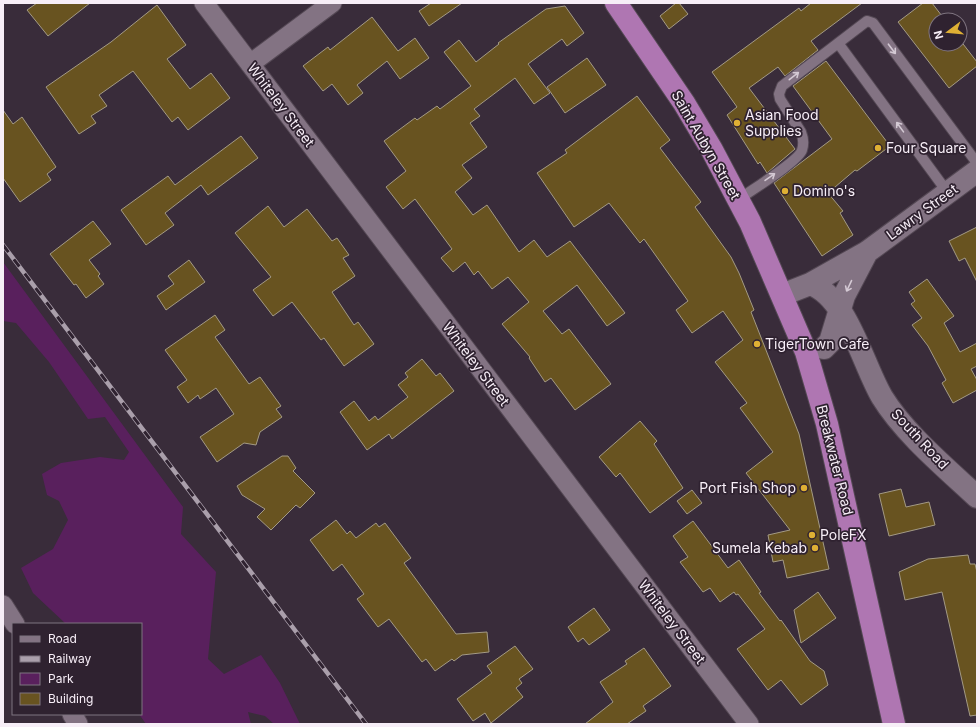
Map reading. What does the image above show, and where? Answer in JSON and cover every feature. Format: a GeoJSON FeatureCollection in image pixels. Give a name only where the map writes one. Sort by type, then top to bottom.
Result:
{"type":"FeatureCollection","features":[{"type":"Feature","properties":{"kind":"highway","name":"Saint Aubyn Street"},"geometry":{"type":"LineString","coordinates":[[616,3],[684,103],[712,150],[750,222],[782,295]]}},
{"type":"Feature","properties":{"kind":"highway","name":"Breakwater Road"},"geometry":{"type":"LineString","coordinates":[[782,295],[815,350],[829,431],[894,724]]}},
{"type":"Feature","properties":{"kind":"street","name":"Whiteley Street"},"geometry":{"type":"LineString","coordinates":[[204,3],[749,724]]}},
{"type":"Feature","properties":{"kind":"street"},"geometry":{"type":"LineString","coordinates":[[250,64],[332,3]]}},
{"type":"Feature","properties":{"kind":"street","name":"Lawry Street"},"geometry":{"type":"LineString","coordinates":[[782,295],[810,284],[867,252],[977,172]]}},
{"type":"Feature","properties":{"kind":"street","name":"Lawry Street"},"geometry":{"type":"LineString","coordinates":[[815,350],[830,342],[840,309],[855,272],[867,252]]}},
{"type":"Feature","properties":{"kind":"street","name":"South Road"},"geometry":{"type":"LineString","coordinates":[[810,284],[822,290],[840,309],[883,397],[903,423],[977,497]]}},
{"type":"Feature","properties":{"kind":"street","name":"South Road"},"geometry":{"type":"LineString","coordinates":[[815,350],[843,353],[872,375]]}},
{"type":"Feature","properties":{"kind":"street"},"geometry":{"type":"LineString","coordinates":[[3,605],[14,623]]}},
{"type":"Feature","properties":{"kind":"street"},"geometry":{"type":"LineString","coordinates":[[73,715],[78,724]]}},
{"type":"Feature","properties":{"kind":"lane"},"geometry":{"type":"LineString","coordinates":[[738,200],[800,154],[802,150],[803,138],[798,127],[782,104],[780,89],[864,23],[870,21],[977,163]]}},
{"type":"Feature","properties":{"kind":"lane"},"geometry":{"type":"LineString","coordinates":[[838,43],[948,193]]}},
{"type":"Feature","properties":{"kind":"green space"},"geometry":{"type":"Polygon","coordinates":[[[3,262],[183,507],[181,534],[216,572],[208,659],[224,674],[261,655],[280,683],[300,724],[274,724],[265,716],[248,712],[251,724],[146,724],[140,715],[142,715],[142,623],[65,623],[33,593],[21,568],[53,549],[68,520],[59,501],[47,495],[42,474],[61,463],[100,457],[124,460],[129,452],[105,417],[88,419],[49,362],[16,323],[3,321],[3,262]]]}},
{"type":"Feature","properties":{"kind":"building"},"geometry":{"type":"Polygon","coordinates":[[[37,3],[90,3],[48,36],[27,10],[37,3]]]}},
{"type":"Feature","properties":{"kind":"building"},"geometry":{"type":"Polygon","coordinates":[[[431,3],[462,3],[429,26],[419,11],[431,3]]]}},
{"type":"Feature","properties":{"kind":"building"},"geometry":{"type":"Polygon","coordinates":[[[676,3],[679,3],[688,14],[669,29],[660,16],[676,3]]]}},
{"type":"Feature","properties":{"kind":"building"},"geometry":{"type":"Polygon","coordinates":[[[811,3],[862,3],[811,41],[818,50],[785,76],[778,67],[749,88],[795,149],[767,173],[760,162],[758,164],[727,115],[737,107],[712,72],[799,8],[801,11],[811,3]]]}},
{"type":"Feature","properties":{"kind":"building"},"geometry":{"type":"Polygon","coordinates":[[[923,3],[932,3],[939,12],[928,12],[928,52],[968,52],[968,50],[977,62],[977,66],[949,88],[898,22],[923,3]]]}},
{"type":"Feature","properties":{"kind":"building"},"geometry":{"type":"Polygon","coordinates":[[[157,5],[186,45],[167,59],[190,89],[211,73],[230,98],[188,130],[178,117],[172,122],[133,71],[99,95],[107,106],[91,116],[96,123],[79,134],[46,87],[111,42],[157,5]]]}},
{"type":"Feature","properties":{"kind":"building"},"geometry":{"type":"Polygon","coordinates":[[[565,6],[584,33],[567,46],[562,39],[528,64],[550,93],[534,104],[515,78],[474,109],[480,116],[470,123],[487,147],[462,165],[472,178],[455,192],[473,215],[487,205],[519,252],[534,240],[547,257],[570,241],[625,313],[607,326],[577,285],[543,311],[562,334],[569,329],[611,384],[575,410],[551,378],[545,382],[529,358],[530,357],[502,324],[529,302],[508,277],[492,289],[478,271],[474,275],[465,262],[453,272],[441,258],[452,249],[415,199],[403,209],[386,187],[406,171],[384,141],[415,118],[417,120],[437,106],[440,109],[471,86],[444,52],[459,40],[476,62],[499,44],[498,43],[546,9],[565,6]]]}},
{"type":"Feature","properties":{"kind":"building"},"geometry":{"type":"Polygon","coordinates":[[[372,17],[398,51],[415,38],[429,58],[400,79],[387,61],[357,85],[363,93],[348,105],[332,84],[323,91],[303,66],[328,47],[330,50],[372,17]]]}},
{"type":"Feature","properties":{"kind":"building"},"geometry":{"type":"Polygon","coordinates":[[[587,58],[606,85],[565,113],[547,87],[587,58]]]}},
{"type":"Feature","properties":{"kind":"building"},"geometry":{"type":"Polygon","coordinates":[[[826,61],[890,146],[857,171],[855,170],[828,193],[843,211],[840,213],[853,235],[822,256],[774,183],[832,139],[793,86],[826,61]]]}},
{"type":"Feature","properties":{"kind":"building"},"geometry":{"type":"Polygon","coordinates":[[[637,96],[670,140],[660,148],[701,202],[695,207],[731,257],[739,273],[754,310],[751,312],[799,434],[829,569],[787,578],[783,560],[773,562],[768,535],[790,530],[746,473],[773,452],[740,408],[747,403],[715,362],[743,340],[723,311],[692,333],[676,310],[688,301],[644,239],[640,243],[609,203],[574,227],[537,173],[567,153],[565,150],[637,96]]]}},
{"type":"Feature","properties":{"kind":"building"},"geometry":{"type":"Polygon","coordinates":[[[3,110],[13,124],[22,117],[56,167],[47,174],[51,180],[20,202],[3,178],[3,110]]]}},
{"type":"Feature","properties":{"kind":"building"},"geometry":{"type":"Polygon","coordinates":[[[241,136],[258,158],[208,195],[201,185],[165,213],[174,225],[146,245],[121,210],[168,176],[175,185],[241,136]]]}},
{"type":"Feature","properties":{"kind":"building"},"geometry":{"type":"Polygon","coordinates":[[[268,206],[284,227],[307,209],[332,241],[337,238],[349,255],[343,258],[355,276],[332,292],[354,325],[358,322],[374,344],[344,366],[324,338],[321,340],[292,302],[273,316],[253,290],[271,277],[235,233],[268,206]]]}},
{"type":"Feature","properties":{"kind":"building"},"geometry":{"type":"Polygon","coordinates":[[[93,221],[111,244],[89,260],[100,274],[98,276],[104,284],[86,298],[50,254],[93,221]]]}},
{"type":"Feature","properties":{"kind":"building"},"geometry":{"type":"Polygon","coordinates":[[[977,227],[977,282],[965,258],[959,261],[949,241],[977,227]]]}},
{"type":"Feature","properties":{"kind":"building"},"geometry":{"type":"Polygon","coordinates":[[[189,260],[205,282],[166,310],[157,296],[174,284],[168,276],[189,260]]]}},
{"type":"Feature","properties":{"kind":"building"},"geometry":{"type":"Polygon","coordinates":[[[927,279],[954,316],[944,323],[960,352],[977,343],[977,366],[971,369],[977,380],[977,390],[953,403],[942,383],[946,380],[928,346],[912,325],[922,318],[911,304],[915,301],[909,292],[927,279]]]}},
{"type":"Feature","properties":{"kind":"building"},"geometry":{"type":"Polygon","coordinates":[[[215,315],[225,330],[215,337],[249,384],[260,377],[281,406],[276,409],[282,417],[260,432],[256,445],[244,443],[217,462],[200,437],[234,414],[216,388],[200,399],[198,395],[188,403],[177,387],[187,380],[165,350],[215,315]]]}},
{"type":"Feature","properties":{"kind":"building"},"geometry":{"type":"Polygon","coordinates":[[[422,359],[436,376],[440,373],[454,391],[392,439],[389,434],[367,450],[340,412],[354,401],[369,421],[375,416],[378,420],[408,397],[398,385],[408,377],[405,373],[422,359]]]}},
{"type":"Feature","properties":{"kind":"building"},"geometry":{"type":"Polygon","coordinates":[[[640,421],[657,441],[654,444],[683,488],[650,513],[620,473],[616,477],[599,457],[640,421]]]}},
{"type":"Feature","properties":{"kind":"building"},"geometry":{"type":"Polygon","coordinates":[[[282,456],[288,456],[296,468],[293,471],[315,493],[300,508],[296,505],[271,530],[257,517],[265,509],[242,495],[237,486],[282,456]]]}},
{"type":"Feature","properties":{"kind":"building"},"geometry":{"type":"Polygon","coordinates":[[[901,489],[906,507],[929,502],[935,525],[889,536],[879,494],[901,489]]]}},
{"type":"Feature","properties":{"kind":"building"},"geometry":{"type":"Polygon","coordinates":[[[692,490],[702,503],[687,514],[677,501],[692,490]]]}},
{"type":"Feature","properties":{"kind":"building"},"geometry":{"type":"Polygon","coordinates":[[[336,520],[347,534],[350,531],[356,538],[376,523],[379,527],[385,523],[411,558],[404,563],[456,634],[487,632],[489,652],[462,655],[454,661],[452,659],[435,671],[426,659],[422,662],[389,619],[378,627],[357,599],[364,594],[342,564],[333,571],[310,540],[336,520]]]}},
{"type":"Feature","properties":{"kind":"building"},"geometry":{"type":"Polygon","coordinates":[[[693,521],[728,568],[739,560],[761,592],[759,593],[780,621],[781,620],[810,661],[824,671],[828,685],[801,705],[781,680],[768,690],[737,649],[765,629],[738,594],[736,595],[734,592],[720,602],[710,588],[703,592],[680,562],[688,557],[673,536],[693,521]]]}},
{"type":"Feature","properties":{"kind":"building"},"geometry":{"type":"Polygon","coordinates":[[[968,555],[970,564],[975,564],[977,572],[977,715],[970,716],[942,592],[905,600],[899,572],[928,559],[968,555]]]}},
{"type":"Feature","properties":{"kind":"building"},"geometry":{"type":"Polygon","coordinates":[[[818,592],[836,618],[801,643],[794,610],[818,592]]]}},
{"type":"Feature","properties":{"kind":"building"},"geometry":{"type":"Polygon","coordinates":[[[594,608],[610,630],[589,645],[583,638],[578,642],[568,627],[594,608]]]}},
{"type":"Feature","properties":{"kind":"building"},"geometry":{"type":"Polygon","coordinates":[[[515,646],[533,669],[519,679],[522,683],[516,688],[523,697],[491,723],[485,713],[473,721],[457,699],[492,673],[487,666],[515,646]]]}},
{"type":"Feature","properties":{"kind":"building"},"geometry":{"type":"Polygon","coordinates":[[[644,648],[671,686],[643,706],[646,711],[627,724],[585,724],[613,702],[600,682],[627,664],[625,661],[644,648]]]}},
{"type":"Feature","properties":{"kind":"railway"},"geometry":{"type":"LineString","coordinates":[[3,245],[366,724]]}},
{"type":"Feature","properties":{"kind":"place","name":"Asian Food Supplies"},"geometry":{"type":"Point","coordinates":[737,123]}},
{"type":"Feature","properties":{"kind":"place","name":"Four Square"},"geometry":{"type":"Point","coordinates":[878,148]}},
{"type":"Feature","properties":{"kind":"place","name":"Domino's"},"geometry":{"type":"Point","coordinates":[785,191]}},
{"type":"Feature","properties":{"kind":"place","name":"TigerTown Cafe"},"geometry":{"type":"Point","coordinates":[757,344]}},
{"type":"Feature","properties":{"kind":"place","name":"Port Fish Shop"},"geometry":{"type":"Point","coordinates":[804,488]}},
{"type":"Feature","properties":{"kind":"place","name":"PoleFX"},"geometry":{"type":"Point","coordinates":[812,535]}},
{"type":"Feature","properties":{"kind":"place","name":"Sumela Kebab"},"geometry":{"type":"Point","coordinates":[815,548]}}]}
